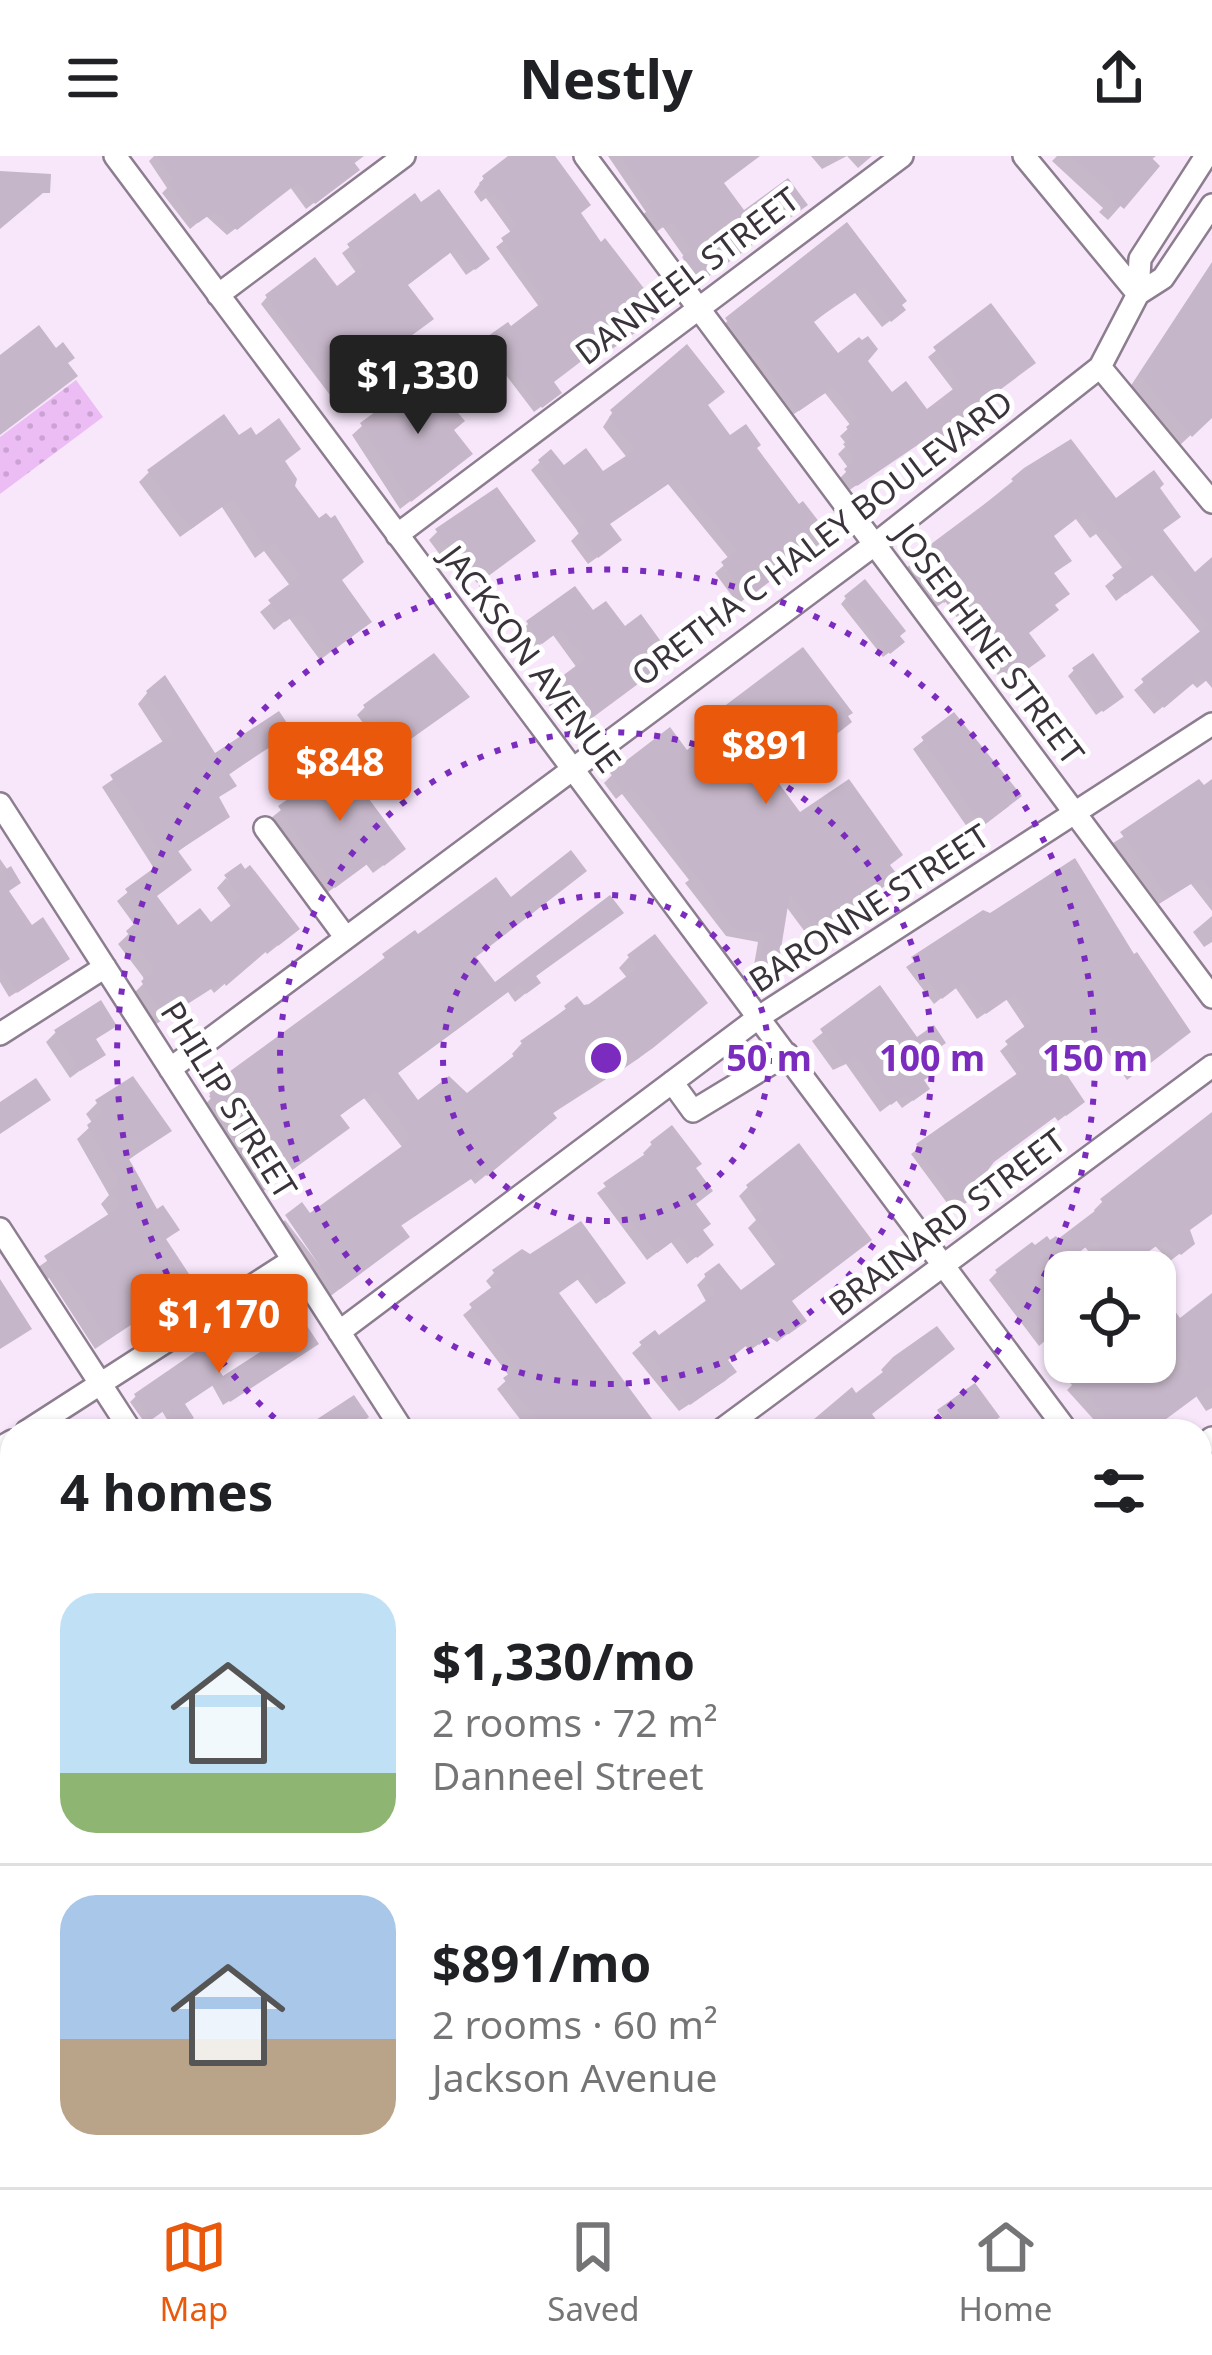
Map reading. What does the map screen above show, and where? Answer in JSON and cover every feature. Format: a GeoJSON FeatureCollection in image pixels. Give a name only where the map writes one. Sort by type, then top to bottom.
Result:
{"type":"FeatureCollection","features":[{"type":"Feature","properties":{"kind":"street","name":"JACKSON AVENUE"},"geometry":{"type":"LineString","coordinates":[[116,156],[1058,1419]]}},
{"type":"Feature","properties":{"kind":"street"},"geometry":{"type":"LineString","coordinates":[[218,295],[404,156]]}},
{"type":"Feature","properties":{"kind":"street","name":"JOSEPHINE STREET"},"geometry":{"type":"LineString","coordinates":[[585,156],[1212,997]]}},
{"type":"Feature","properties":{"kind":"street","name":"DANNEEL STREET"},"geometry":{"type":"LineString","coordinates":[[397,535],[902,156]]}},
{"type":"Feature","properties":{"kind":"street"},"geometry":{"type":"LineString","coordinates":[[1024,156],[1138,294]]}},
{"type":"Feature","properties":{"kind":"street","name":"ORETHA C HALEY BOULEVARD"},"geometry":{"type":"LineString","coordinates":[[170,1069],[874,545],[1100,367],[1138,294],[1140,259],[1206,156]]}},
{"type":"Feature","properties":{"kind":"street","name":"ORETHA C HALEY BOULEVARD"},"geometry":{"type":"LineString","coordinates":[[1138,294],[1163,278],[1212,206]]}},
{"type":"Feature","properties":{"kind":"street"},"geometry":{"type":"LineString","coordinates":[[1100,367],[1212,502]]}},
{"type":"Feature","properties":{"kind":"street","name":"BARONNE STREET"},"geometry":{"type":"LineString","coordinates":[[339,1332],[759,1017],[1212,724]]}},
{"type":"Feature","properties":{"kind":"street","name":"PHILIP STREET"},"geometry":{"type":"LineString","coordinates":[[0,804],[395,1419]]}},
{"type":"Feature","properties":{"kind":"street"},"geometry":{"type":"LineString","coordinates":[[265,829],[346,938]]}},
{"type":"Feature","properties":{"kind":"street"},"geometry":{"type":"LineString","coordinates":[[0,1034],[105,967]]}},
{"type":"Feature","properties":{"kind":"street"},"geometry":{"type":"LineString","coordinates":[[713,1051],[738,1084]]}},
{"type":"Feature","properties":{"kind":"street"},"geometry":{"type":"LineString","coordinates":[[672,1082],[693,1111],[787,1054]]}},
{"type":"Feature","properties":{"kind":"street","name":"BRAINARD STREET"},"geometry":{"type":"LineString","coordinates":[[736,1419],[1212,1066]]}},
{"type":"Feature","properties":{"kind":"street"},"geometry":{"type":"LineString","coordinates":[[0,1229],[123,1419]]}},
{"type":"Feature","properties":{"kind":"street"},"geometry":{"type":"LineString","coordinates":[[46,1419],[291,1261]]}},
{"type":"Feature","properties":{"kind":"shaded area"},"geometry":{"type":"Polygon","coordinates":[[[76,380],[103,417],[0,494],[0,437],[76,380]]]}},
{"type":"Feature","properties":{"kind":"building"},"geometry":{"type":"Polygon","coordinates":[[[158,156],[349,156],[360,170],[315,204],[299,182],[237,230],[215,211],[198,223],[168,183],[173,179],[158,156]]]}},
{"type":"Feature","properties":{"kind":"building"},"geometry":{"type":"Polygon","coordinates":[[[508,156],[555,156],[591,205],[581,213],[663,313],[601,357],[596,350],[554,382],[562,393],[542,408],[488,336],[508,322],[511,326],[545,300],[501,238],[518,226],[494,193],[489,197],[479,183],[508,156]]]}},
{"type":"Feature","properties":{"kind":"building"},"geometry":{"type":"Polygon","coordinates":[[[621,156],[760,156],[724,183],[744,210],[788,178],[808,205],[701,282],[682,257],[692,250],[672,222],[663,228],[621,156]]]}},
{"type":"Feature","properties":{"kind":"building"},"geometry":{"type":"Polygon","coordinates":[[[1071,156],[1150,156],[1160,166],[1124,209],[1110,197],[1114,193],[1071,156]]]}},
{"type":"Feature","properties":{"kind":"building"},"geometry":{"type":"Polygon","coordinates":[[[0,171],[51,174],[50,193],[43,193],[0,229],[0,171]]]}},
{"type":"Feature","properties":{"kind":"building"},"geometry":{"type":"Polygon","coordinates":[[[439,189],[490,259],[475,270],[458,247],[408,285],[434,319],[411,336],[415,341],[341,394],[265,295],[315,257],[337,286],[363,266],[347,244],[415,193],[421,202],[439,189]]]}},
{"type":"Feature","properties":{"kind":"building"},"geometry":{"type":"Polygon","coordinates":[[[847,222],[907,301],[902,305],[906,310],[891,322],[864,287],[846,297],[814,322],[838,353],[868,336],[878,349],[868,361],[892,392],[906,381],[927,409],[961,383],[933,347],[991,303],[1036,363],[958,421],[971,439],[949,456],[931,436],[857,486],[844,469],[856,460],[843,444],[853,437],[846,427],[857,418],[834,387],[799,411],[725,318],[847,222]]]}},
{"type":"Feature","properties":{"kind":"building"},"geometry":{"type":"Polygon","coordinates":[[[1212,263],[1212,418],[1192,437],[1139,374],[1212,263]]]}},
{"type":"Feature","properties":{"kind":"building"},"geometry":{"type":"Polygon","coordinates":[[[39,325],[56,348],[63,342],[75,358],[68,363],[78,376],[0,435],[0,355],[39,325]]]}},
{"type":"Feature","properties":{"kind":"building"},"geometry":{"type":"Polygon","coordinates":[[[687,344],[725,392],[708,405],[730,435],[746,424],[761,445],[757,448],[799,504],[803,501],[830,536],[748,598],[721,562],[737,550],[677,478],[610,524],[622,540],[598,558],[577,531],[587,523],[538,460],[551,449],[564,465],[586,448],[603,471],[635,450],[609,417],[610,410],[687,344]]]}},
{"type":"Feature","properties":{"kind":"building"},"geometry":{"type":"Polygon","coordinates":[[[425,375],[465,421],[454,430],[473,454],[411,502],[360,423],[425,375]]]}},
{"type":"Feature","properties":{"kind":"building"},"geometry":{"type":"Polygon","coordinates":[[[224,414],[239,435],[251,427],[256,435],[279,418],[301,449],[285,461],[297,479],[295,486],[319,518],[326,513],[331,518],[335,515],[364,562],[342,580],[372,622],[331,652],[301,611],[285,622],[268,600],[300,576],[276,543],[266,550],[233,499],[191,529],[147,470],[224,414]]]}},
{"type":"Feature","properties":{"kind":"building"},"geometry":{"type":"Polygon","coordinates":[[[1071,439],[1116,498],[1154,470],[1164,484],[1160,488],[1181,517],[1163,530],[1195,572],[1212,557],[1212,688],[1202,676],[1164,708],[1141,679],[1209,624],[1162,568],[1126,594],[1112,575],[1132,560],[1106,527],[1100,532],[1085,512],[1054,536],[1072,561],[1054,573],[1070,594],[1055,605],[1059,610],[1029,633],[1046,656],[1015,678],[956,594],[944,603],[911,559],[1014,482],[1011,479],[1024,468],[1071,439]]]}},
{"type":"Feature","properties":{"kind":"building"},"geometry":{"type":"Polygon","coordinates":[[[497,487],[536,541],[487,577],[466,550],[456,558],[435,529],[497,487]]]}},
{"type":"Feature","properties":{"kind":"building"},"geometry":{"type":"Polygon","coordinates":[[[865,579],[906,631],[900,636],[905,642],[890,654],[844,596],[865,579]]]}},
{"type":"Feature","properties":{"kind":"building"},"geometry":{"type":"Polygon","coordinates":[[[575,586],[593,610],[606,601],[625,626],[641,614],[673,658],[580,727],[549,686],[585,659],[562,629],[542,644],[526,621],[575,586]]]}},
{"type":"Feature","properties":{"kind":"building"},"geometry":{"type":"Polygon","coordinates":[[[803,647],[853,713],[848,716],[852,722],[777,781],[800,812],[849,779],[903,855],[890,865],[899,877],[817,930],[790,893],[779,961],[761,957],[765,934],[734,929],[632,788],[625,793],[610,773],[670,727],[687,750],[713,729],[706,720],[803,647]]]}},
{"type":"Feature","properties":{"kind":"building"},"geometry":{"type":"Polygon","coordinates":[[[434,653],[470,697],[401,746],[381,719],[376,723],[363,705],[434,653]]]}},
{"type":"Feature","properties":{"kind":"building"},"geometry":{"type":"Polygon","coordinates":[[[1093,653],[1124,697],[1103,712],[1072,668],[1093,653]]]}},
{"type":"Feature","properties":{"kind":"building"},"geometry":{"type":"Polygon","coordinates":[[[165,675],[215,753],[279,711],[293,732],[229,774],[237,786],[219,797],[230,817],[178,851],[192,870],[157,896],[178,925],[200,908],[211,922],[241,897],[224,875],[241,863],[245,869],[250,865],[300,929],[226,986],[223,981],[164,1018],[141,981],[153,973],[152,966],[126,931],[144,915],[125,889],[165,860],[110,775],[174,734],[146,691],[165,675]]]}},
{"type":"Feature","properties":{"kind":"building"},"geometry":{"type":"Polygon","coordinates":[[[954,712],[1022,796],[983,826],[921,737],[954,712]]]}},
{"type":"Feature","properties":{"kind":"building"},"geometry":{"type":"Polygon","coordinates":[[[321,750],[342,777],[349,772],[406,849],[384,866],[377,857],[335,888],[278,806],[320,777],[307,760],[321,750]]]}},
{"type":"Feature","properties":{"kind":"building"},"geometry":{"type":"Polygon","coordinates":[[[1199,779],[1204,785],[1212,779],[1212,891],[1202,877],[1169,897],[1120,832],[1199,779]]]}},
{"type":"Feature","properties":{"kind":"building"},"geometry":{"type":"Polygon","coordinates":[[[571,850],[587,871],[476,957],[495,982],[610,895],[624,913],[536,976],[541,983],[526,994],[519,984],[398,1073],[418,1100],[449,1076],[467,1093],[525,1047],[520,1041],[577,996],[584,1005],[589,1004],[638,968],[627,955],[655,934],[708,1003],[653,1048],[553,1113],[557,1118],[487,1176],[482,1171],[401,1225],[410,1237],[340,1289],[334,1287],[285,1215],[302,1202],[310,1213],[411,1136],[376,1090],[340,1115],[350,1128],[273,1184],[209,1096],[222,1087],[218,1080],[385,958],[382,954],[415,930],[418,934],[496,877],[511,897],[571,850]]]}},
{"type":"Feature","properties":{"kind":"building"},"geometry":{"type":"Polygon","coordinates":[[[1075,858],[1134,954],[1137,952],[1191,1032],[1135,1075],[1108,1036],[1063,1069],[1085,1102],[1066,1116],[1063,1111],[994,1162],[988,1170],[998,1183],[961,1206],[916,1144],[1025,1068],[1005,1041],[1032,1021],[1015,994],[986,1014],[964,982],[942,999],[911,957],[1075,858]]]}},
{"type":"Feature","properties":{"kind":"building"},"geometry":{"type":"Polygon","coordinates":[[[11,866],[21,883],[9,891],[32,925],[43,917],[70,959],[17,993],[0,966],[0,873],[11,866]]]}},
{"type":"Feature","properties":{"kind":"building"},"geometry":{"type":"Polygon","coordinates":[[[880,985],[917,1037],[934,1025],[946,1043],[920,1061],[930,1076],[924,1080],[930,1089],[913,1101],[907,1093],[891,1105],[856,1056],[844,1063],[820,1029],[880,985]]]}},
{"type":"Feature","properties":{"kind":"building"},"geometry":{"type":"Polygon","coordinates":[[[101,1000],[117,1026],[96,1039],[106,1055],[80,1071],[54,1030],[101,1000]]]}},
{"type":"Feature","properties":{"kind":"building"},"geometry":{"type":"Polygon","coordinates":[[[133,1076],[172,1131],[129,1159],[157,1209],[163,1205],[180,1230],[166,1239],[195,1283],[108,1340],[61,1269],[55,1273],[44,1256],[121,1206],[110,1190],[120,1183],[87,1125],[103,1112],[95,1100],[133,1076]]]}},
{"type":"Feature","properties":{"kind":"building"},"geometry":{"type":"Polygon","coordinates":[[[36,1078],[51,1100],[0,1134],[0,1102],[36,1078]]]}},
{"type":"Feature","properties":{"kind":"building"},"geometry":{"type":"Polygon","coordinates":[[[1212,1112],[1212,1214],[1190,1230],[1195,1244],[1181,1255],[1165,1240],[1149,1251],[1103,1251],[1095,1240],[1081,1251],[1044,1251],[1044,1334],[995,1270],[1032,1242],[1035,1245],[1047,1236],[1058,1239],[1104,1204],[1100,1199],[1212,1112]]]}},
{"type":"Feature","properties":{"kind":"building"},"geometry":{"type":"Polygon","coordinates":[[[672,1125],[702,1164],[696,1168],[713,1191],[696,1204],[711,1224],[703,1230],[714,1245],[697,1258],[680,1236],[657,1253],[603,1183],[654,1148],[650,1142],[672,1125]]]}},
{"type":"Feature","properties":{"kind":"building"},"geometry":{"type":"Polygon","coordinates":[[[799,1143],[872,1240],[792,1301],[807,1321],[789,1334],[779,1330],[759,1345],[755,1339],[728,1360],[737,1372],[690,1405],[639,1342],[655,1330],[659,1335],[715,1294],[704,1274],[719,1263],[741,1290],[785,1257],[755,1217],[764,1210],[746,1185],[799,1143]]]}},
{"type":"Feature","properties":{"kind":"building"},"geometry":{"type":"Polygon","coordinates":[[[581,1221],[626,1283],[605,1298],[587,1273],[559,1293],[652,1419],[537,1419],[503,1378],[517,1368],[469,1304],[500,1281],[492,1270],[522,1249],[530,1254],[581,1221]]]}},
{"type":"Feature","properties":{"kind":"building"},"geometry":{"type":"Polygon","coordinates":[[[0,1279],[32,1329],[0,1349],[0,1279]]]}},
{"type":"Feature","properties":{"kind":"building"},"geometry":{"type":"Polygon","coordinates":[[[1212,1293],[1212,1385],[1166,1419],[1109,1419],[1077,1383],[1176,1383],[1176,1376],[1190,1366],[1176,1348],[1176,1313],[1180,1318],[1212,1293]]]}},
{"type":"Feature","properties":{"kind":"building"},"geometry":{"type":"Polygon","coordinates":[[[305,1323],[319,1344],[230,1402],[218,1382],[185,1404],[192,1419],[175,1419],[168,1408],[150,1419],[134,1394],[204,1346],[223,1376],[305,1323]]]}},
{"type":"Feature","properties":{"kind":"building"},"geometry":{"type":"Polygon","coordinates":[[[937,1326],[955,1349],[872,1414],[876,1419],[814,1419],[852,1387],[856,1393],[883,1372],[893,1357],[937,1326]]]}},
{"type":"Feature","properties":{"kind":"building"},"geometry":{"type":"Polygon","coordinates":[[[975,1383],[1000,1417],[939,1419],[937,1410],[975,1383]]]}},
{"type":"Feature","properties":{"kind":"building"},"geometry":{"type":"Polygon","coordinates":[[[354,1395],[369,1417],[366,1419],[317,1419],[354,1395]]]}}]}
